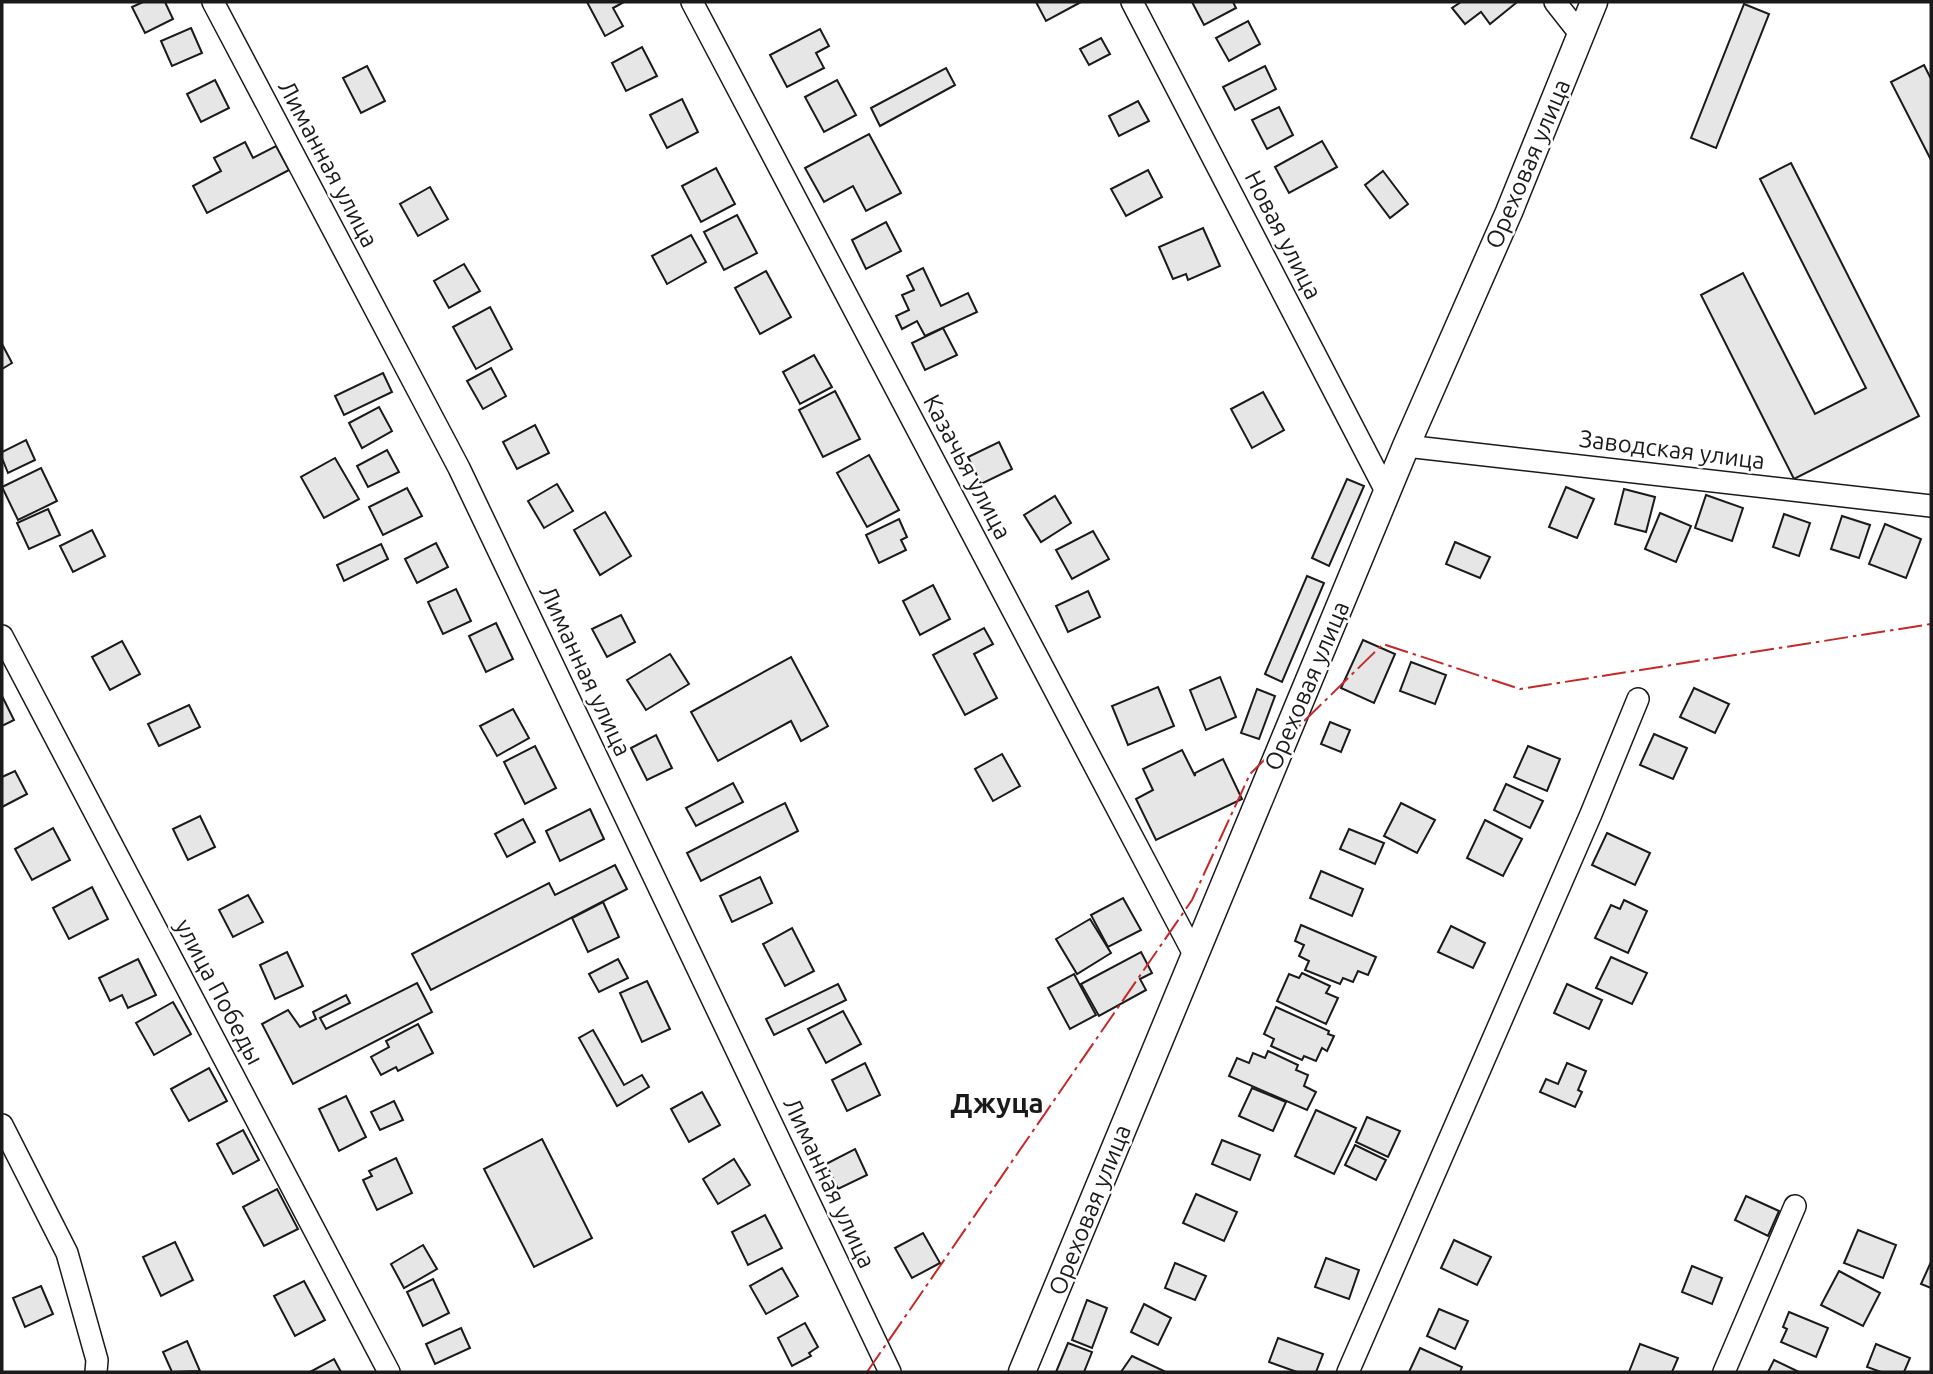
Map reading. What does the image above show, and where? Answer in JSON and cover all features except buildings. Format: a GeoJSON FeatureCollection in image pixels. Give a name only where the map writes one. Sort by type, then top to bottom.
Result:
{"type":"FeatureCollection","features":[{"type":"Feature","properties":{"kind":"main road","name":"Ореховая улица"},"geometry":{"type":"LineString","coordinates":[[1022,1372],[1406,446],[1509,212],[1594,2]]}},
{"type":"Feature","properties":{"kind":"street","name":"Лиманная улица"},"geometry":{"type":"LineString","coordinates":[[213,2],[459,468],[890,1372]]}},
{"type":"Feature","properties":{"kind":"street","name":"Казачья улица"},"geometry":{"type":"LineString","coordinates":[[692,2],[1195,956]]}},
{"type":"Feature","properties":{"kind":"street","name":"Новая улица"},"geometry":{"type":"LineString","coordinates":[[1132,2],[1387,493]]}},
{"type":"Feature","properties":{"kind":"street"},"geometry":{"type":"LineString","coordinates":[[1555,2],[1581,36]]}},
{"type":"Feature","properties":{"kind":"street","name":"Заводская улица"},"geometry":{"type":"LineString","coordinates":[[1406,446],[1931,506]]}},
{"type":"Feature","properties":{"kind":"street","name":"улица Победы"},"geometry":{"type":"LineString","coordinates":[[2,636],[389,1372]]}},
{"type":"Feature","properties":{"kind":"street"},"geometry":{"type":"LineString","coordinates":[[1348,1372],[1591,814],[1638,699]]}},
{"type":"Feature","properties":{"kind":"street"},"geometry":{"type":"LineString","coordinates":[[2,1125],[67,1253],[97,1360],[96,1372]]}},
{"type":"Feature","properties":{"kind":"street"},"geometry":{"type":"LineString","coordinates":[[1724,1372],[1795,1206]]}},
{"type":"Feature","properties":{"kind":"power"},"geometry":{"type":"LineString","coordinates":[[867,1372],[1192,900],[1250,774],[1383,644],[1520,689],[1931,624]]}},
{"type":"Feature","properties":{"kind":"district","name":"Джуца"},"geometry":{"type":"Point","coordinates":[997,1103]}}]}
